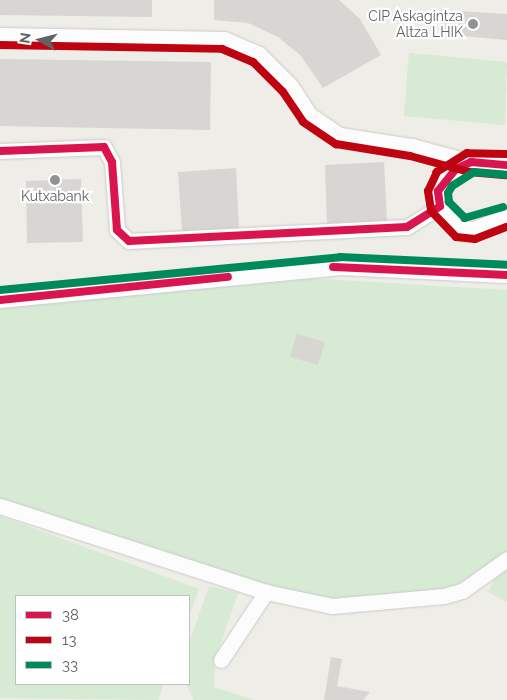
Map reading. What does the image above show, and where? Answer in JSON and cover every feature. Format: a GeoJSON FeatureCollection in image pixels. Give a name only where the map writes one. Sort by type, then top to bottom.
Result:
{"type":"FeatureCollection","features":[{"type":"Feature","properties":{"kind":"street"},"geometry":{"type":"LineString","coordinates":[[0,35],[224,39],[245,46],[270,64],[320,125],[340,135],[412,146],[471,162],[507,165]]}},
{"type":"Feature","properties":{"kind":"street"},"geometry":{"type":"LineString","coordinates":[[0,151],[104,147],[112,162],[117,230],[128,241],[407,227],[440,206]]}},
{"type":"Feature","properties":{"kind":"street"},"geometry":{"type":"LineString","coordinates":[[471,162],[444,179],[438,191],[440,206],[460,228],[473,229],[507,216]]}},
{"type":"Feature","properties":{"kind":"street"},"geometry":{"type":"LineString","coordinates":[[0,300],[325,267],[386,267],[507,275]]}},
{"type":"Feature","properties":{"kind":"street"},"geometry":{"type":"LineString","coordinates":[[0,506],[266,592],[332,606],[405,602],[462,591],[507,559]]}},
{"type":"Feature","properties":{"kind":"street"},"geometry":{"type":"LineString","coordinates":[[221,660],[266,592]]}},
{"type":"Feature","properties":{"kind":"green space"},"geometry":{"type":"Polygon","coordinates":[[[409,53],[507,62],[505,125],[404,116],[409,53]]]}},
{"type":"Feature","properties":{"kind":"green space"},"geometry":{"type":"Polygon","coordinates":[[[305,278],[507,290],[507,602],[488,592],[506,554],[466,581],[434,591],[327,599],[268,590],[0,499],[0,308],[305,278]]]}},
{"type":"Feature","properties":{"kind":"green space"},"geometry":{"type":"Polygon","coordinates":[[[0,516],[199,589],[190,614],[190,595],[15,595],[15,685],[164,685],[158,700],[0,698],[0,516]]]}},
{"type":"Feature","properties":{"kind":"green space"},"geometry":{"type":"Polygon","coordinates":[[[209,586],[238,593],[215,660],[214,687],[254,700],[194,700],[186,685],[190,685],[190,640],[209,586]]]}},
{"type":"Feature","properties":{"kind":"building"},"geometry":{"type":"Polygon","coordinates":[[[0,0],[152,0],[152,17],[0,15],[0,0]]]}},
{"type":"Feature","properties":{"kind":"building"},"geometry":{"type":"Polygon","coordinates":[[[214,0],[339,0],[360,19],[381,55],[323,88],[301,56],[278,37],[248,23],[214,20],[214,0]]]}},
{"type":"Feature","properties":{"kind":"building","name":"CIP Askagintza Altza LHIK"},"geometry":{"type":"Polygon","coordinates":[[[441,10],[507,14],[507,40],[439,34],[441,10]]]}},
{"type":"Feature","properties":{"kind":"building"},"geometry":{"type":"Polygon","coordinates":[[[0,59],[211,62],[210,130],[0,126],[0,59]]]}},
{"type":"Feature","properties":{"kind":"building"},"geometry":{"type":"Polygon","coordinates":[[[384,162],[387,223],[327,226],[325,165],[384,162]]]}},
{"type":"Feature","properties":{"kind":"building"},"geometry":{"type":"Polygon","coordinates":[[[236,168],[239,228],[182,232],[178,172],[236,168]]]}},
{"type":"Feature","properties":{"kind":"building"},"geometry":{"type":"Polygon","coordinates":[[[81,179],[83,242],[27,243],[26,181],[81,179]]]}},
{"type":"Feature","properties":{"kind":"building"},"geometry":{"type":"Polygon","coordinates":[[[297,334],[325,342],[318,365],[290,357],[297,334]]]}},
{"type":"Feature","properties":{"kind":"building"},"geometry":{"type":"Polygon","coordinates":[[[331,657],[342,659],[337,686],[370,692],[363,700],[324,700],[331,657]]]}},
{"type":"Feature","properties":{"kind":"transit line","name":"13"},"geometry":{"type":"LineString","coordinates":[[0,45],[222,49],[253,62],[283,92],[303,122],[336,144],[410,156],[469,172],[506,175]]}},
{"type":"Feature","properties":{"kind":"transit line","name":"38"},"geometry":{"type":"LineString","coordinates":[[0,151],[104,147],[112,162],[117,230],[129,241],[407,227],[440,206],[438,191],[456,169],[471,162],[507,165]]}},
{"type":"Feature","properties":{"kind":"transit line","name":"13"},"geometry":{"type":"LineString","coordinates":[[506,154],[467,153],[437,172],[428,191],[431,211],[456,237],[475,239],[507,227]]}},
{"type":"Feature","properties":{"kind":"transit line","name":"33"},"geometry":{"type":"LineString","coordinates":[[503,207],[465,218],[449,202],[448,193],[452,186],[474,172],[506,175]]}},
{"type":"Feature","properties":{"kind":"transit line","name":"33"},"geometry":{"type":"LineString","coordinates":[[0,290],[340,257],[507,265]]}},
{"type":"Feature","properties":{"kind":"transit line","name":"38"},"geometry":{"type":"LineString","coordinates":[[333,267],[507,275]]}},
{"type":"Feature","properties":{"kind":"transit line","name":"38"},"geometry":{"type":"LineString","coordinates":[[0,300],[228,277]]}},
{"type":"Feature","properties":{"kind":"place","name":"CIP Askagintza Altza LHIK"},"geometry":{"type":"Point","coordinates":[473,24]}},
{"type":"Feature","properties":{"kind":"place","name":"Kutxabank"},"geometry":{"type":"Point","coordinates":[55,180]}}]}
